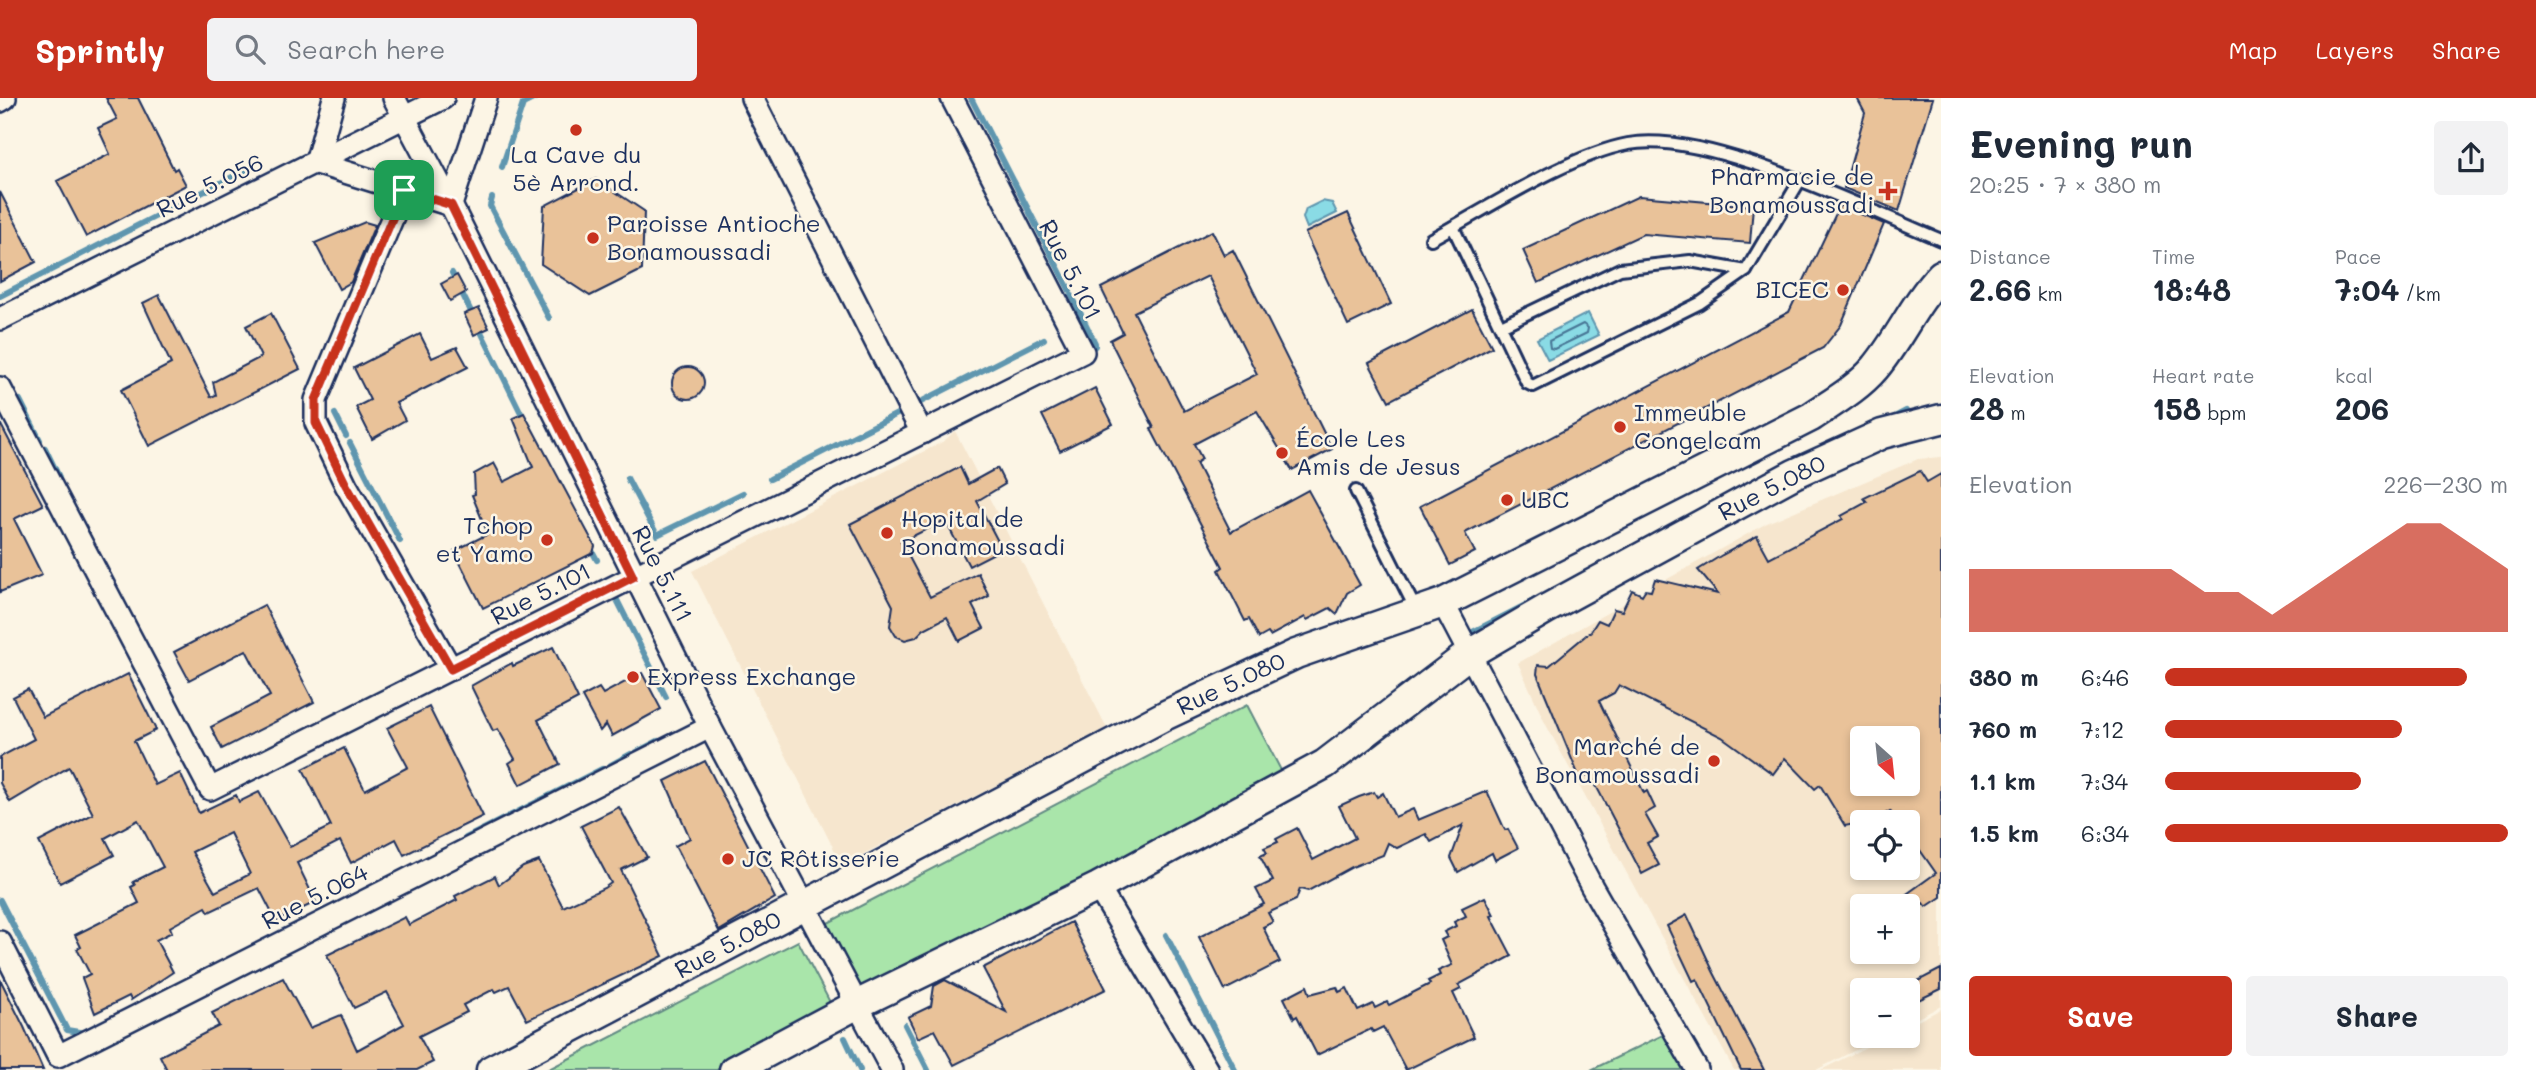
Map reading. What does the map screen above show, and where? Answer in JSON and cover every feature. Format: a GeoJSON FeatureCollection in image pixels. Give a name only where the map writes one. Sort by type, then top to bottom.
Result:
{"type":"FeatureCollection","features":[{"type":"Feature","properties":{"kind":"main road","name":"Rue 5.080"},"geometry":{"type":"LineString","coordinates":[[491,1070],[1166,715],[1296,654],[1430,607],[1811,417],[1851,390],[1875,368],[1920,297],[1941,275]]}},
{"type":"Feature","properties":{"kind":"main road","name":"Rue 5.080"},"geometry":{"type":"LineString","coordinates":[[734,1070],[858,1004],[1098,887],[1325,764],[1469,654],[1546,608],[1794,474],[1882,433],[1941,419]]}},
{"type":"Feature","properties":{"kind":"street"},"geometry":{"type":"LineString","coordinates":[[0,101],[5,98]]}},
{"type":"Feature","properties":{"kind":"street"},"geometry":{"type":"LineString","coordinates":[[334,98],[316,163],[451,205],[486,98]]}},
{"type":"Feature","properties":{"kind":"street","name":"Rue 5.111"},"geometry":{"type":"LineString","coordinates":[[394,98],[451,205],[633,577],[892,1070]]}},
{"type":"Feature","properties":{"kind":"street","name":"Rue 5.056"},"geometry":{"type":"LineString","coordinates":[[0,319],[443,98]]}},
{"type":"Feature","properties":{"kind":"street"},"geometry":{"type":"LineString","coordinates":[[752,98],[922,433]]}},
{"type":"Feature","properties":{"kind":"street","name":"Rue 5.101"},"geometry":{"type":"LineString","coordinates":[[0,388],[210,789],[1083,352],[953,98]]}},
{"type":"Feature","properties":{"kind":"street"},"geometry":{"type":"LineString","coordinates":[[404,190],[316,400],[316,423],[346,485],[451,669]]}},
{"type":"Feature","properties":{"kind":"street"},"geometry":{"type":"LineString","coordinates":[[1430,607],[1469,654],[1592,887],[1696,1070]]}},
{"type":"Feature","properties":{"kind":"street","name":"Rue 5.064"},"geometry":{"type":"LineString","coordinates":[[0,942],[61,1063],[710,727]]}},
{"type":"Feature","properties":{"kind":"street"},"geometry":{"type":"LineString","coordinates":[[1098,887],[1207,1070]]}},
{"type":"Feature","properties":{"kind":"lane"},"geometry":{"type":"LineString","coordinates":[[1431,239],[1582,158],[1627,144],[1665,141],[1711,150],[1799,182],[1941,240]]}},
{"type":"Feature","properties":{"kind":"lane"},"geometry":{"type":"LineString","coordinates":[[1452,227],[1527,383],[1533,386],[1700,303],[1746,271],[1799,182]]}},
{"type":"Feature","properties":{"kind":"lane"},"geometry":{"type":"LineString","coordinates":[[1501,326],[1620,269],[1690,261],[1746,271]]}},
{"type":"Feature","properties":{"kind":"lane"},"geometry":{"type":"LineString","coordinates":[[1356,491],[1430,607]]}},
{"type":"Feature","properties":{"kind":"shaded area"},"geometry":{"type":"Polygon","coordinates":[[[955,431],[1107,728],[842,865],[692,571],[944,441],[955,431]]]}},
{"type":"Feature","properties":{"kind":"shaded area","name":"Marché de Bonamoussadi"},"geometry":{"type":"Polygon","coordinates":[[[1941,457],[1941,1006],[1920,1017],[1920,978],[1850,978],[1850,1048],[1859,1048],[1816,1070],[1734,1070],[1545,723],[1518,663],[1767,523],[1918,459],[1941,457]]]}},
{"type":"Feature","properties":{"kind":"shaded area"},"geometry":{"type":"Polygon","coordinates":[[[1941,1009],[1941,1070],[1821,1070],[1864,1048],[1920,1048],[1920,1020],[1941,1009]]]}},
{"type":"Feature","properties":{"kind":"green space"},"geometry":{"type":"Polygon","coordinates":[[[1247,705],[1285,778],[862,998],[824,925],[1247,705]]]}},
{"type":"Feature","properties":{"kind":"green space"},"geometry":{"type":"Polygon","coordinates":[[[798,941],[834,1010],[717,1070],[547,1070],[798,941]]]}},
{"type":"Feature","properties":{"kind":"green space"},"geometry":{"type":"Polygon","coordinates":[[[1669,1032],[1688,1070],[1591,1070],[1669,1032]]]}},
{"type":"Feature","properties":{"kind":"water"},"geometry":{"type":"Polygon","coordinates":[[[1322,201],[1332,203],[1337,213],[1307,228],[1303,218],[1306,209],[1322,201]]]}},
{"type":"Feature","properties":{"kind":"water"},"geometry":{"type":"Polygon","coordinates":[[[1588,313],[1599,335],[1548,360],[1537,339],[1588,313]]]}},
{"type":"Feature","properties":{"kind":"building"},"geometry":{"type":"Polygon","coordinates":[[[106,98],[138,98],[174,170],[177,168],[186,185],[86,237],[57,181],[110,154],[98,128],[117,119],[106,98]]]}},
{"type":"Feature","properties":{"kind":"building"},"geometry":{"type":"Polygon","coordinates":[[[1857,98],[1933,98],[1899,211],[1844,188],[1865,113],[1857,98]]]}},
{"type":"Feature","properties":{"kind":"building","name":"Paroisse Antioche Bonamoussadi"},"geometry":{"type":"Polygon","coordinates":[[[596,179],[644,211],[642,270],[590,296],[541,264],[544,206],[596,179]]]}},
{"type":"Feature","properties":{"kind":"building"},"geometry":{"type":"Polygon","coordinates":[[[0,192],[36,262],[0,281],[0,192]]]}},
{"type":"Feature","properties":{"kind":"building"},"geometry":{"type":"Polygon","coordinates":[[[1639,196],[1753,206],[1750,243],[1643,234],[1538,283],[1523,250],[1639,196]]]}},
{"type":"Feature","properties":{"kind":"building","name":"Immeuble Congelcam"},"geometry":{"type":"Polygon","coordinates":[[[1840,205],[1884,224],[1841,325],[1823,348],[1465,533],[1475,552],[1450,565],[1420,506],[1789,312],[1840,205]]]}},
{"type":"Feature","properties":{"kind":"building"},"geometry":{"type":"Polygon","coordinates":[[[1348,213],[1391,304],[1348,325],[1305,233],[1348,213]]]}},
{"type":"Feature","properties":{"kind":"building"},"geometry":{"type":"Polygon","coordinates":[[[365,222],[375,225],[351,282],[339,289],[315,243],[365,222]]]}},
{"type":"Feature","properties":{"kind":"building"},"geometry":{"type":"Polygon","coordinates":[[[1212,231],[1224,255],[1233,250],[1332,449],[1292,470],[1257,411],[1194,444],[1202,459],[1196,463],[1231,532],[1308,490],[1360,585],[1347,593],[1337,614],[1330,608],[1307,620],[1305,617],[1270,636],[1268,633],[1259,638],[1249,619],[1245,621],[1219,570],[1223,567],[1151,429],[1154,428],[1110,340],[1123,333],[1101,288],[1212,231]],[[1208,276],[1134,312],[1184,411],[1257,374],[1208,276]]]}},
{"type":"Feature","properties":{"kind":"building"},"geometry":{"type":"Polygon","coordinates":[[[457,275],[466,292],[450,301],[441,284],[457,275]]]}},
{"type":"Feature","properties":{"kind":"building"},"geometry":{"type":"Polygon","coordinates":[[[159,295],[211,397],[216,395],[213,382],[261,357],[246,326],[271,313],[300,369],[149,446],[121,390],[171,364],[143,303],[159,295]]]}},
{"type":"Feature","properties":{"kind":"building"},"geometry":{"type":"Polygon","coordinates":[[[479,308],[489,328],[474,335],[464,314],[479,308]]]}},
{"type":"Feature","properties":{"kind":"building"},"geometry":{"type":"Polygon","coordinates":[[[1472,309],[1492,347],[1389,401],[1369,363],[1472,309]]]}},
{"type":"Feature","properties":{"kind":"building"},"geometry":{"type":"Polygon","coordinates":[[[420,334],[432,358],[457,347],[468,367],[396,403],[405,420],[372,439],[356,407],[370,400],[354,368],[420,334]]]}},
{"type":"Feature","properties":{"kind":"building"},"geometry":{"type":"Polygon","coordinates":[[[688,367],[700,371],[704,383],[700,395],[688,399],[676,395],[672,383],[676,371],[688,367]]]}},
{"type":"Feature","properties":{"kind":"building"},"geometry":{"type":"Polygon","coordinates":[[[1095,388],[1113,424],[1060,451],[1042,415],[1095,388]]]}},
{"type":"Feature","properties":{"kind":"building","name":"Tchop et Yamo"},"geometry":{"type":"Polygon","coordinates":[[[524,413],[595,546],[593,553],[483,608],[454,551],[488,534],[472,495],[475,494],[474,474],[494,463],[504,482],[533,467],[513,418],[524,413]]]}},
{"type":"Feature","properties":{"kind":"building"},"geometry":{"type":"Polygon","coordinates":[[[0,423],[43,505],[14,519],[42,575],[0,592],[0,423]]]}},
{"type":"Feature","properties":{"kind":"building","name":"Hopital de Bonamoussadi"},"geometry":{"type":"Polygon","coordinates":[[[960,467],[968,484],[997,468],[1005,484],[977,501],[1002,549],[969,566],[945,520],[901,542],[930,597],[978,573],[989,596],[972,605],[984,628],[959,641],[947,617],[924,629],[916,637],[905,640],[896,636],[890,626],[893,606],[850,524],[960,467]]]}},
{"type":"Feature","properties":{"kind":"building"},"geometry":{"type":"Polygon","coordinates":[[[1920,471],[1927,482],[1941,474],[1941,897],[1926,907],[1923,903],[1920,905],[1920,894],[1907,894],[1936,873],[1920,850],[1920,810],[1850,810],[1850,825],[1845,826],[1820,785],[1815,789],[1785,758],[1773,774],[1722,737],[1619,685],[1614,693],[1599,701],[1644,793],[1647,791],[1655,808],[1645,814],[1658,837],[1647,843],[1659,865],[1642,874],[1590,774],[1580,779],[1537,674],[1538,665],[1549,666],[1591,631],[1598,620],[1607,624],[1614,609],[1622,611],[1632,590],[1642,595],[1645,590],[1651,591],[1655,579],[1718,594],[1698,570],[1757,536],[1769,558],[1843,519],[1841,516],[1867,502],[1864,498],[1920,471]]]}},
{"type":"Feature","properties":{"kind":"building"},"geometry":{"type":"Polygon","coordinates":[[[264,605],[314,702],[222,749],[211,727],[270,696],[246,650],[189,680],[174,652],[264,605]]]}},
{"type":"Feature","properties":{"kind":"building"},"geometry":{"type":"Polygon","coordinates":[[[553,647],[578,699],[538,720],[560,764],[520,785],[509,763],[515,759],[498,729],[493,731],[471,686],[512,663],[513,666],[553,647]]]}},
{"type":"Feature","properties":{"kind":"building"},"geometry":{"type":"Polygon","coordinates":[[[642,673],[661,709],[612,736],[606,724],[600,731],[582,697],[599,688],[603,694],[642,673]]]}},
{"type":"Feature","properties":{"kind":"building"},"geometry":{"type":"Polygon","coordinates":[[[128,674],[156,730],[134,741],[155,785],[180,773],[199,813],[236,795],[239,802],[259,792],[290,847],[331,826],[303,769],[344,748],[365,790],[408,767],[387,728],[429,707],[483,816],[404,855],[396,839],[351,863],[340,841],[297,863],[316,902],[276,921],[259,888],[209,912],[206,907],[170,927],[172,932],[156,940],[173,972],[131,1000],[129,996],[95,1013],[82,978],[90,974],[77,949],[81,947],[75,935],[139,903],[131,887],[135,885],[133,882],[163,867],[138,820],[105,838],[114,855],[60,883],[39,842],[93,814],[69,767],[10,802],[0,783],[0,757],[34,739],[13,697],[28,689],[43,717],[128,674]],[[230,833],[192,852],[215,892],[250,874],[230,833]]]}},
{"type":"Feature","properties":{"kind":"building","name":"JC Rôtisserie"},"geometry":{"type":"Polygon","coordinates":[[[705,761],[775,898],[719,931],[675,846],[690,838],[665,781],[705,761]]]}},
{"type":"Feature","properties":{"kind":"building"},"geometry":{"type":"Polygon","coordinates":[[[1487,791],[1505,830],[1508,829],[1518,848],[1495,860],[1492,853],[1458,872],[1451,858],[1463,825],[1431,842],[1426,834],[1397,848],[1388,843],[1383,855],[1352,867],[1308,891],[1300,889],[1296,900],[1268,913],[1273,922],[1263,927],[1280,962],[1225,990],[1199,937],[1264,904],[1256,889],[1273,881],[1260,856],[1267,853],[1264,848],[1278,842],[1276,839],[1297,828],[1313,860],[1355,838],[1339,806],[1374,792],[1377,797],[1383,793],[1395,817],[1413,809],[1418,820],[1487,791]]]}},
{"type":"Feature","properties":{"kind":"building"},"geometry":{"type":"Polygon","coordinates":[[[619,807],[647,857],[621,870],[663,956],[527,1020],[509,986],[496,992],[494,989],[463,1005],[467,1012],[419,1036],[433,1062],[417,1070],[167,1070],[160,1056],[219,1026],[212,1013],[283,978],[310,1028],[341,1015],[357,1050],[404,1024],[387,992],[354,1008],[327,955],[405,917],[409,925],[457,900],[455,896],[495,876],[499,885],[523,867],[539,861],[563,907],[604,888],[611,883],[581,826],[619,807]]]}},
{"type":"Feature","properties":{"kind":"building"},"geometry":{"type":"Polygon","coordinates":[[[1485,897],[1494,915],[1491,916],[1512,956],[1458,985],[1461,989],[1453,993],[1474,1037],[1406,1070],[1383,1027],[1373,1032],[1371,1029],[1317,1055],[1297,1016],[1294,1018],[1284,998],[1307,986],[1310,994],[1337,987],[1339,992],[1347,988],[1358,1011],[1373,1004],[1375,1008],[1387,1002],[1389,1005],[1430,984],[1428,981],[1440,975],[1438,971],[1452,965],[1441,940],[1447,937],[1444,932],[1456,926],[1454,922],[1466,916],[1462,908],[1485,897]]]}},
{"type":"Feature","properties":{"kind":"building"},"geometry":{"type":"Polygon","coordinates":[[[1687,915],[1764,1070],[1741,1070],[1697,979],[1693,981],[1667,926],[1687,915]]]}},
{"type":"Feature","properties":{"kind":"building"},"geometry":{"type":"Polygon","coordinates":[[[1071,922],[1106,989],[954,1065],[935,1030],[918,1038],[908,1017],[931,1006],[934,986],[945,980],[1006,1012],[983,968],[1071,922]]]}},
{"type":"Feature","properties":{"kind":"building"},"geometry":{"type":"Polygon","coordinates":[[[1941,969],[1941,989],[1920,999],[1920,980],[1941,969]]]}},
{"type":"Feature","properties":{"kind":"building"},"geometry":{"type":"Polygon","coordinates":[[[0,979],[24,1027],[43,1070],[0,1070],[0,979]]]}},
{"type":"Feature","properties":{"kind":"waterway"},"geometry":{"type":"LineString","coordinates":[[502,167],[523,104],[535,98]]}},
{"type":"Feature","properties":{"kind":"waterway"},"geometry":{"type":"LineString","coordinates":[[971,98],[1070,291]]}},
{"type":"Feature","properties":{"kind":"waterway"},"geometry":{"type":"LineString","coordinates":[[0,296],[250,168]]}},
{"type":"Feature","properties":{"kind":"waterway"},"geometry":{"type":"LineString","coordinates":[[492,198],[490,206],[549,318]]}},
{"type":"Feature","properties":{"kind":"waterway"},"geometry":{"type":"LineString","coordinates":[[452,273],[524,419]]}},
{"type":"Feature","properties":{"kind":"waterway"},"geometry":{"type":"LineString","coordinates":[[1072,296],[1095,343],[1086,353]]}},
{"type":"Feature","properties":{"kind":"waterway"},"geometry":{"type":"LineString","coordinates":[[770,479],[1044,339]]}},
{"type":"Feature","properties":{"kind":"waterway"},"geometry":{"type":"LineString","coordinates":[[20,400],[40,440]]}},
{"type":"Feature","properties":{"kind":"waterway"},"geometry":{"type":"LineString","coordinates":[[1889,420],[1906,411]]}},
{"type":"Feature","properties":{"kind":"waterway"},"geometry":{"type":"LineString","coordinates":[[335,414],[346,436]]}},
{"type":"Feature","properties":{"kind":"waterway"},"geometry":{"type":"LineString","coordinates":[[350,443],[400,541]]}},
{"type":"Feature","properties":{"kind":"waterway"},"geometry":{"type":"LineString","coordinates":[[45,448],[59,477]]}},
{"type":"Feature","properties":{"kind":"waterway"},"geometry":{"type":"LineString","coordinates":[[627,478],[657,535],[743,493]]}},
{"type":"Feature","properties":{"kind":"waterway"},"geometry":{"type":"LineString","coordinates":[[590,547],[597,560]]}},
{"type":"Feature","properties":{"kind":"waterway"},"geometry":{"type":"LineString","coordinates":[[609,599],[615,596],[666,697]]}},
{"type":"Feature","properties":{"kind":"waterway"},"geometry":{"type":"LineString","coordinates":[[1467,635],[1537,599]]}},
{"type":"Feature","properties":{"kind":"waterway"},"geometry":{"type":"LineString","coordinates":[[637,752],[658,741]]}},
{"type":"Feature","properties":{"kind":"waterway"},"geometry":{"type":"LineString","coordinates":[[611,765],[631,754]]}},
{"type":"Feature","properties":{"kind":"waterway"},"geometry":{"type":"LineString","coordinates":[[466,838],[602,769]]}},
{"type":"Feature","properties":{"kind":"waterway"},"geometry":{"type":"LineString","coordinates":[[0,900],[67,1030],[85,1033]]}},
{"type":"Feature","properties":{"kind":"waterway"},"geometry":{"type":"LineString","coordinates":[[1166,935],[1235,1070]]}},
{"type":"Feature","properties":{"kind":"waterway"},"geometry":{"type":"LineString","coordinates":[[905,1025],[928,1070]]}},
{"type":"Feature","properties":{"kind":"waterway"},"geometry":{"type":"LineString","coordinates":[[845,1038],[860,1070]]}},
{"type":"Feature","properties":{"kind":"place","name":"La Cave du 5è Arrond."},"geometry":{"type":"Point","coordinates":[576,130]}},
{"type":"Feature","properties":{"kind":"place","name":"Pharmacie de Bonamoussadi"},"geometry":{"type":"Point","coordinates":[1888,191]}},
{"type":"Feature","properties":{"kind":"place","name":"Paroisse Antioche Bonamoussadi"},"geometry":{"type":"Point","coordinates":[593,238]}},
{"type":"Feature","properties":{"kind":"place","name":"BICEC"},"geometry":{"type":"Point","coordinates":[1843,290]}},
{"type":"Feature","properties":{"kind":"place","name":"Immeuble Congelcam"},"geometry":{"type":"Point","coordinates":[1620,427]}},
{"type":"Feature","properties":{"kind":"place","name":"École Les Amis de Jesus"},"geometry":{"type":"Point","coordinates":[1282,453]}},
{"type":"Feature","properties":{"kind":"place","name":"UBC"},"geometry":{"type":"Point","coordinates":[1507,500]}},
{"type":"Feature","properties":{"kind":"place","name":"Hopital de Bonamoussadi"},"geometry":{"type":"Point","coordinates":[887,533]}},
{"type":"Feature","properties":{"kind":"place","name":"Tchop et Yamo"},"geometry":{"type":"Point","coordinates":[547,540]}},
{"type":"Feature","properties":{"kind":"place","name":"Express Exchange"},"geometry":{"type":"Point","coordinates":[633,677]}},
{"type":"Feature","properties":{"kind":"place","name":"Marché de Bonamoussadi"},"geometry":{"type":"Point","coordinates":[1714,761]}},
{"type":"Feature","properties":{"kind":"place","name":"JC Rôtisserie"},"geometry":{"type":"Point","coordinates":[728,859]}},
{"type":"Feature","properties":{"kind":"route"},"geometry":{"type":"LineString","coordinates":[[404,190],[451,205],[633,577],[451,669],[346,485],[316,423],[316,400],[404,190]]}}]}
